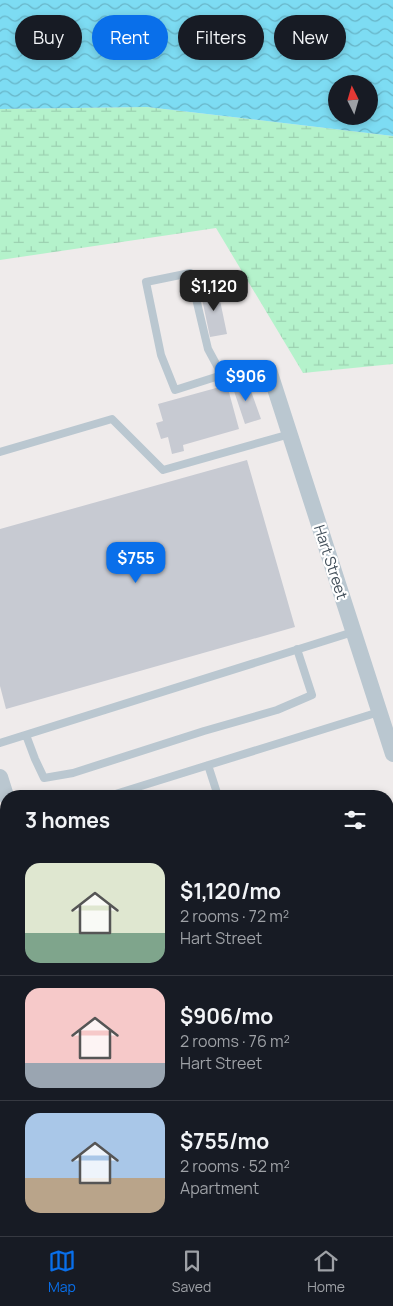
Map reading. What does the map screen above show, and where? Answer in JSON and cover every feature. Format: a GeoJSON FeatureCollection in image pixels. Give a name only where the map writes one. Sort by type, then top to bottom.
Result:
{"type":"FeatureCollection","features":[{"type":"Feature","properties":{"kind":"street","name":"Hart Street"},"geometry":{"type":"LineString","coordinates":[[269,370],[393,754]]}},
{"type":"Feature","properties":{"kind":"street"},"geometry":{"type":"LineString","coordinates":[[0,777],[4,790]]}},
{"type":"Feature","properties":{"kind":"lane"},"geometry":{"type":"LineString","coordinates":[[222,374],[208,350],[190,273],[146,282],[161,354],[175,390],[222,374],[260,365],[269,370]]}},
{"type":"Feature","properties":{"kind":"lane"},"geometry":{"type":"LineString","coordinates":[[0,452],[112,419],[163,470],[290,434]]}},
{"type":"Feature","properties":{"kind":"lane"},"geometry":{"type":"LineString","coordinates":[[0,743],[353,632]]}},
{"type":"Feature","properties":{"kind":"lane"},"geometry":{"type":"LineString","coordinates":[[26,735],[44,778],[73,773],[277,710],[312,695],[296,650]]}},
{"type":"Feature","properties":{"kind":"lane"},"geometry":{"type":"LineString","coordinates":[[128,790],[379,712]]}},
{"type":"Feature","properties":{"kind":"lane"},"geometry":{"type":"LineString","coordinates":[[208,765],[216,790]]}},
{"type":"Feature","properties":{"kind":"green space"},"geometry":{"type":"Polygon","coordinates":[[[147,107],[393,136],[393,364],[303,373],[216,228],[0,260],[0,109],[147,107]]]}},
{"type":"Feature","properties":{"kind":"water"},"geometry":{"type":"Polygon","coordinates":[[[0,0],[393,0],[393,136],[147,107],[0,109],[0,0]]]}},
{"type":"Feature","properties":{"kind":"building"},"geometry":{"type":"Polygon","coordinates":[[[217,286],[227,334],[210,337],[200,289],[217,286]]]}},
{"type":"Feature","properties":{"kind":"building"},"geometry":{"type":"Polygon","coordinates":[[[247,380],[261,419],[245,424],[232,385],[247,380]]]}},
{"type":"Feature","properties":{"kind":"building"},"geometry":{"type":"Polygon","coordinates":[[[227,385],[239,429],[183,445],[184,451],[172,454],[168,437],[161,439],[156,423],[163,421],[158,404],[227,385]]]}},
{"type":"Feature","properties":{"kind":"building"},"geometry":{"type":"Polygon","coordinates":[[[247,460],[295,627],[6,709],[0,686],[0,529],[247,460]]]}}]}
